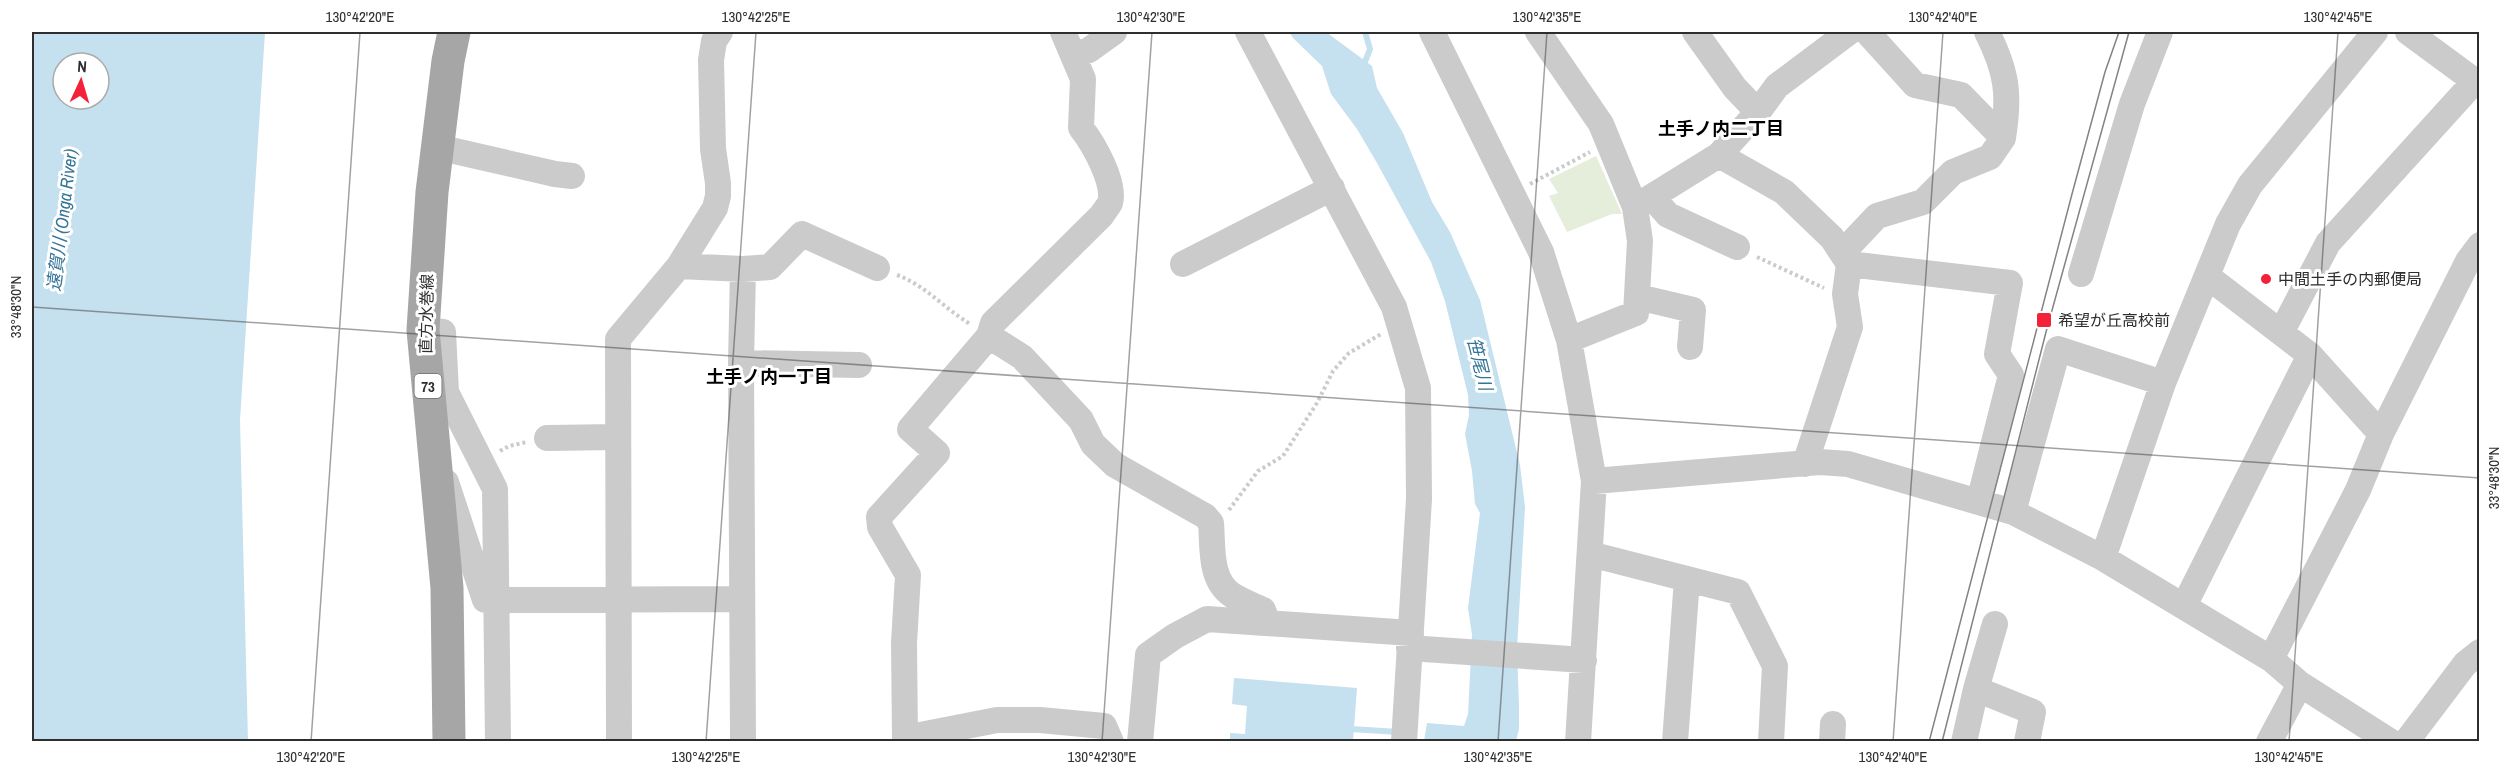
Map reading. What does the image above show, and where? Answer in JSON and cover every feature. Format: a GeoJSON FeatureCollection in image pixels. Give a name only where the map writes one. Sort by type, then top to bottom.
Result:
{"type":"FeatureCollection","features":[{"type":"Feature","properties":{"kind":"main road","name":"直方水巻線"},"geometry":{"type":"LineString","coordinates":[[449,741],[447,588],[423,330],[432,192],[448,61],[454,32]]}},
{"type":"Feature","properties":{"kind":"street"},"geometry":{"type":"LineString","coordinates":[[619,741],[618,339],[678,266],[715,208],[718,196],[713,149],[711,60],[714,41],[720,32]]}},
{"type":"Feature","properties":{"kind":"street"},"geometry":{"type":"LineString","coordinates":[[1063,32],[1083,79],[1081,128],[1090,140],[1110,184],[1110,202],[1102,215],[993,323],[989,336],[910,429],[937,453],[879,517],[880,527],[908,575],[904,643],[905,738],[997,720],[1040,720],[1104,726],[1111,741]]}},
{"type":"Feature","properties":{"kind":"street"},"geometry":{"type":"LineString","coordinates":[[1074,56],[1089,50],[1113,32]]}},
{"type":"Feature","properties":{"kind":"street"},"geometry":{"type":"LineString","coordinates":[[1248,32],[1394,307],[1418,388],[1418,644],[1404,741]]}},
{"type":"Feature","properties":{"kind":"street"},"geometry":{"type":"LineString","coordinates":[[1432,32],[1541,252],[1569,340],[1594,482],[1590,554],[1577,660],[1578,741]]}},
{"type":"Feature","properties":{"kind":"street"},"geometry":{"type":"LineString","coordinates":[[1538,32],[1601,124],[1644,202],[1737,248]]}},
{"type":"Feature","properties":{"kind":"street"},"geometry":{"type":"LineString","coordinates":[[1695,32],[1735,88],[1758,112]]}},
{"type":"Feature","properties":{"kind":"street"},"geometry":{"type":"LineString","coordinates":[[1644,202],[1719,155],[1758,112],[1777,86],[1849,32]]}},
{"type":"Feature","properties":{"kind":"street"},"geometry":{"type":"LineString","coordinates":[[1867,32],[1915,85],[1961,95],[2003,138]]}},
{"type":"Feature","properties":{"kind":"street"},"geometry":{"type":"LineString","coordinates":[[1845,258],[1877,216],[1923,202],[1953,172],[1990,157],[2003,138],[2008,106],[2005,75],[1987,32]]}},
{"type":"Feature","properties":{"kind":"street"},"geometry":{"type":"LineString","coordinates":[[2080,274],[2132,104],[2160,32]]}},
{"type":"Feature","properties":{"kind":"street"},"geometry":{"type":"LineString","coordinates":[[2103,558],[2163,383],[2228,224],[2250,185],[2373,32]]}},
{"type":"Feature","properties":{"kind":"street"},"geometry":{"type":"LineString","coordinates":[[2282,331],[2328,243],[2477,83],[2408,32]]}},
{"type":"Feature","properties":{"kind":"street"},"geometry":{"type":"LineString","coordinates":[[437,147],[572,176]]}},
{"type":"Feature","properties":{"kind":"street"},"geometry":{"type":"LineString","coordinates":[[1719,155],[1784,192],[1832,238],[1845,258],[1845,294],[1850,327],[1805,464]]}},
{"type":"Feature","properties":{"kind":"street"},"geometry":{"type":"LineString","coordinates":[[1182,264],[1332,188]]}},
{"type":"Feature","properties":{"kind":"street"},"geometry":{"type":"LineString","coordinates":[[1569,340],[1636,313],[1644,202]]}},
{"type":"Feature","properties":{"kind":"street"},"geometry":{"type":"LineString","coordinates":[[678,266],[743,269],[770,267],[802,234],[877,268]]}},
{"type":"Feature","properties":{"kind":"street"},"geometry":{"type":"LineString","coordinates":[[2271,659],[2358,490],[2381,434],[2468,261],[2480,246]]}},
{"type":"Feature","properties":{"kind":"street"},"geometry":{"type":"LineString","coordinates":[[1845,258],[2010,283],[1997,354],[2011,375],[1978,502]]}},
{"type":"Feature","properties":{"kind":"street"},"geometry":{"type":"LineString","coordinates":[[743,269],[741,363],[743,741]]}},
{"type":"Feature","properties":{"kind":"street"},"geometry":{"type":"LineString","coordinates":[[2206,276],[2282,331],[2310,355],[2381,434]]}},
{"type":"Feature","properties":{"kind":"street"},"geometry":{"type":"LineString","coordinates":[[1638,297],[1693,310],[1690,347]]}},
{"type":"Feature","properties":{"kind":"street"},"geometry":{"type":"LineString","coordinates":[[423,330],[443,332],[446,392],[495,489],[498,741]]}},
{"type":"Feature","properties":{"kind":"street"},"geometry":{"type":"LineString","coordinates":[[989,336],[1022,357],[1081,420],[1093,444],[1115,465],[1205,516],[1211,523],[1214,568],[1221,584],[1230,594],[1263,610],[1268,623]]}},
{"type":"Feature","properties":{"kind":"street"},"geometry":{"type":"LineString","coordinates":[[2013,512],[2058,349],[2163,383]]}},
{"type":"Feature","properties":{"kind":"street"},"geometry":{"type":"LineString","coordinates":[[2184,606],[2310,355]]}},
{"type":"Feature","properties":{"kind":"street"},"geometry":{"type":"LineString","coordinates":[[741,363],[859,366]]}},
{"type":"Feature","properties":{"kind":"street"},"geometry":{"type":"LineString","coordinates":[[547,438],[617,437]]}},
{"type":"Feature","properties":{"kind":"street"},"geometry":{"type":"LineString","coordinates":[[432,439],[484,600],[741,599]]}},
{"type":"Feature","properties":{"kind":"street"},"geometry":{"type":"LineString","coordinates":[[1594,482],[1805,464],[1848,464],[2013,512],[2103,558],[2184,606],[2271,659],[2300,684],[2391,741]]}},
{"type":"Feature","properties":{"kind":"street"},"geometry":{"type":"LineString","coordinates":[[1590,554],[1738,592],[1775,666],[1771,741]]}},
{"type":"Feature","properties":{"kind":"street"},"geometry":{"type":"LineString","coordinates":[[1675,741],[1688,579]]}},
{"type":"Feature","properties":{"kind":"street"},"geometry":{"type":"LineString","coordinates":[[1140,741],[1148,655],[1175,636],[1207,619],[1268,623],[1418,644],[1577,660]]}},
{"type":"Feature","properties":{"kind":"street"},"geometry":{"type":"LineString","coordinates":[[1964,741],[1995,624]]}},
{"type":"Feature","properties":{"kind":"street"},"geometry":{"type":"LineString","coordinates":[[2406,741],[2465,664],[2478,656]]}},
{"type":"Feature","properties":{"kind":"street"},"geometry":{"type":"LineString","coordinates":[[2269,741],[2300,684]]}},
{"type":"Feature","properties":{"kind":"street"},"geometry":{"type":"LineString","coordinates":[[1976,689],[2033,712],[2027,741]]}},
{"type":"Feature","properties":{"kind":"path"},"geometry":{"type":"LineString","coordinates":[[1512,194],[1609,142]]}},
{"type":"Feature","properties":{"kind":"path"},"geometry":{"type":"LineString","coordinates":[[1737,248],[1834,293],[1845,294]]}},
{"type":"Feature","properties":{"kind":"path"},"geometry":{"type":"LineString","coordinates":[[877,268],[912,280],[953,314],[989,336]]}},
{"type":"Feature","properties":{"kind":"path"},"geometry":{"type":"LineString","coordinates":[[1211,523],[1233,508],[1248,482],[1258,471],[1283,456],[1317,403],[1333,371],[1349,353],[1385,331],[1400,325]]}},
{"type":"Feature","properties":{"kind":"path"},"geometry":{"type":"LineString","coordinates":[[481,461],[509,446],[547,438]]}},
{"type":"Feature","properties":{"kind":"green space"},"geometry":{"type":"Polygon","coordinates":[[[1596,156],[1622,214],[1612,214],[1567,232],[1549,196],[1558,193],[1549,179],[1596,156]]]}},
{"type":"Feature","properties":{"kind":"water","name":"遠賀川 (Onga River)"},"geometry":{"type":"Polygon","coordinates":[[[32,32],[265,32],[240,420],[248,741],[32,741],[32,32]]]}},
{"type":"Feature","properties":{"kind":"water","name":"笹尾川"},"geometry":{"type":"Polygon","coordinates":[[[1289,32],[1326,32],[1372,66],[1377,88],[1403,133],[1432,202],[1450,232],[1480,300],[1520,465],[1525,507],[1517,649],[1519,729],[1516,741],[1424,741],[1427,723],[1464,726],[1468,714],[1472,635],[1468,608],[1480,513],[1475,504],[1465,434],[1469,415],[1468,395],[1445,301],[1431,262],[1357,129],[1331,94],[1322,66],[1289,32]]]}},
{"type":"Feature","properties":{"kind":"water"},"geometry":{"type":"Polygon","coordinates":[[[1234,678],[1357,688],[1353,741],[1230,741],[1230,733],[1245,734],[1247,706],[1232,704],[1234,678]]]}},
{"type":"Feature","properties":{"kind":"waterway"},"geometry":{"type":"LineString","coordinates":[[1363,67],[1370,49],[1365,32]]}},
{"type":"Feature","properties":{"kind":"waterway"},"geometry":{"type":"LineString","coordinates":[[1351,729],[1398,732]]}},
{"type":"Feature","properties":{"kind":"tram line"},"geometry":{"type":"LineString","coordinates":[[1929,742],[2072,194],[2105,72],[2119,32]]}},
{"type":"Feature","properties":{"kind":"tram line"},"geometry":{"type":"LineString","coordinates":[[1942,742],[2046,332],[2129,32]]}},
{"type":"Feature","properties":{"kind":"place","name":"中間土手の内郵便局"},"geometry":{"type":"Point","coordinates":[2266,279]}},
{"type":"Feature","properties":{"kind":"place","name":"希望が丘高校前"},"geometry":{"type":"Point","coordinates":[2044,320]}},
{"type":"Feature","properties":{"kind":"district","name":"土手ノ内二丁目"},"geometry":{"type":"Point","coordinates":[1721,128]}},
{"type":"Feature","properties":{"kind":"district","name":"土手ノ内一丁目"},"geometry":{"type":"Point","coordinates":[769,376]}}]}
